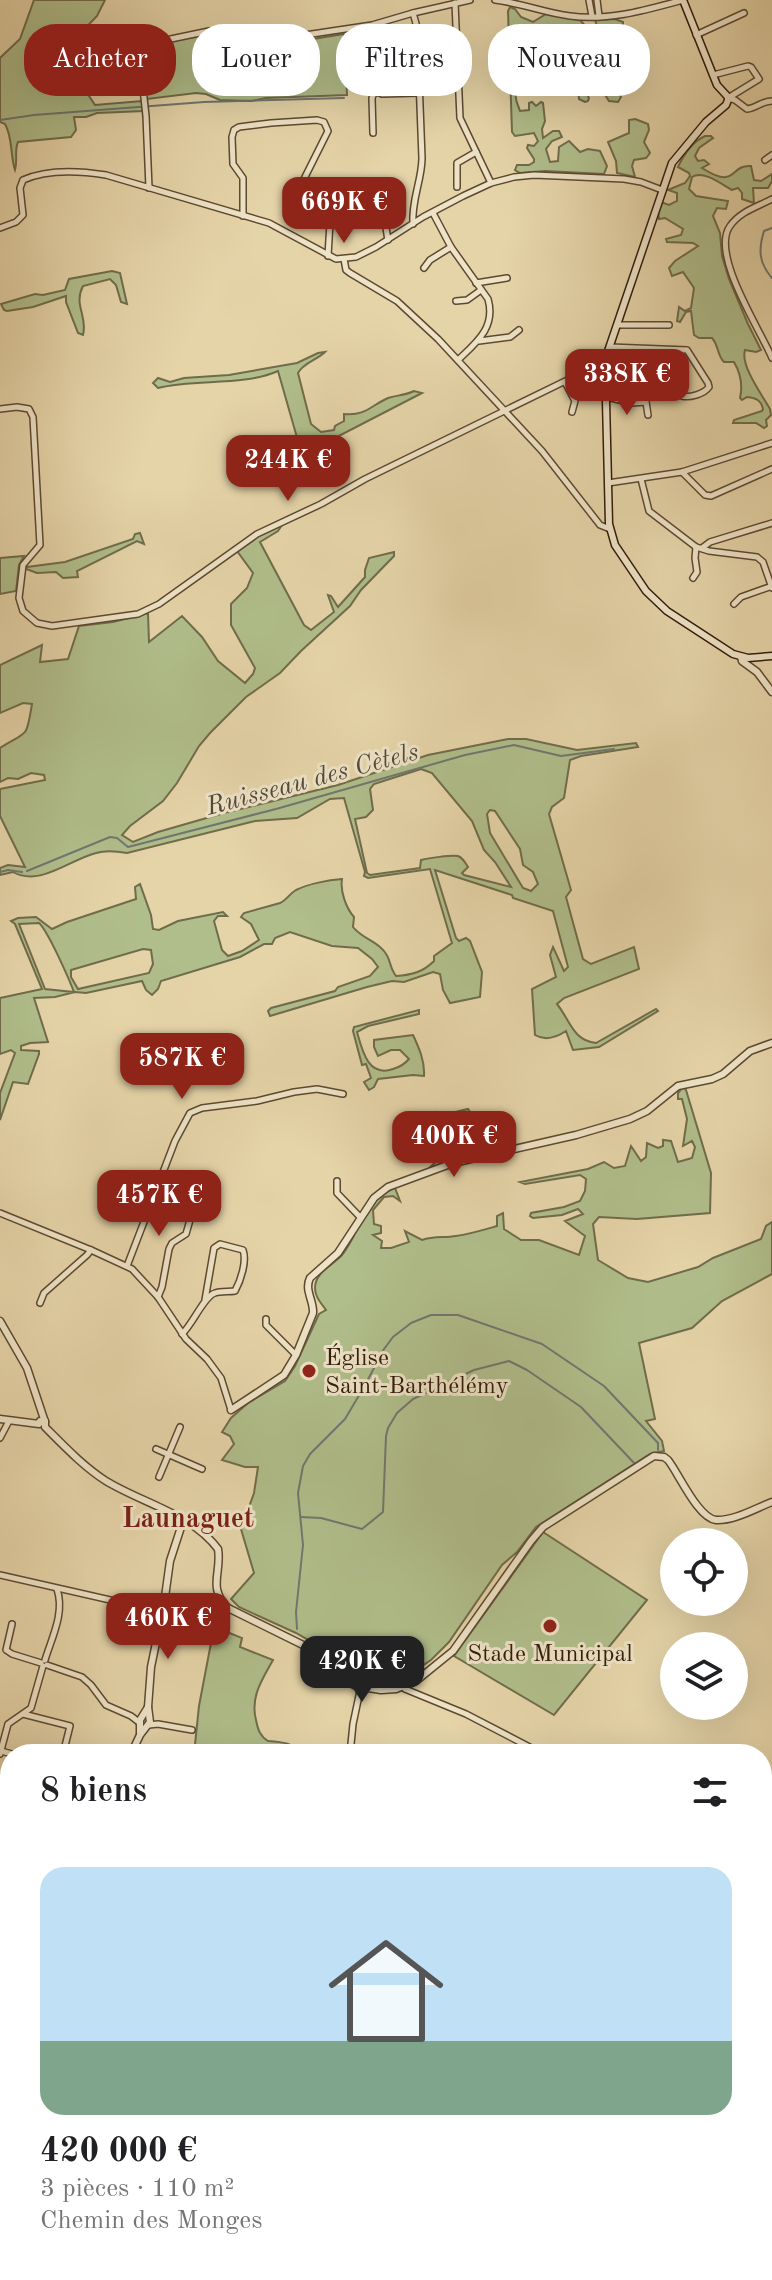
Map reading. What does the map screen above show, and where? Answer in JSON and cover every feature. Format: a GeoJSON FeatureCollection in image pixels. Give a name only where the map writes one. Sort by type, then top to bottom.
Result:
{"type":"FeatureCollection","features":[{"type":"Feature","properties":{"kind":"street"},"geometry":{"type":"LineString","coordinates":[[375,24],[470,0]]}},
{"type":"Feature","properties":{"kind":"street"},"geometry":{"type":"LineString","coordinates":[[495,0],[563,15],[595,16],[632,13],[683,0],[717,85],[728,98],[747,109],[772,101]]}},
{"type":"Feature","properties":{"kind":"street"},"geometry":{"type":"LineString","coordinates":[[589,0],[595,16]]}},
{"type":"Feature","properties":{"kind":"street"},"geometry":{"type":"LineString","coordinates":[[595,16],[597,0]]}},
{"type":"Feature","properties":{"kind":"street"},"geometry":{"type":"LineString","coordinates":[[455,3],[460,118],[491,183]]}},
{"type":"Feature","properties":{"kind":"street"},"geometry":{"type":"LineString","coordinates":[[413,13],[416,24]]}},
{"type":"Feature","properties":{"kind":"street"},"geometry":{"type":"LineString","coordinates":[[696,35],[744,13]]}},
{"type":"Feature","properties":{"kind":"street"},"geometry":{"type":"LineString","coordinates":[[149,188],[140,61],[140,51],[147,44],[209,31],[251,42],[336,30]]}},
{"type":"Feature","properties":{"kind":"street"},"geometry":{"type":"LineString","coordinates":[[713,75],[748,66],[759,79],[728,98],[726,105],[711,117],[676,158],[662,190],[605,365],[609,526],[615,545],[657,603],[722,649],[745,658],[772,656]]}},
{"type":"Feature","properties":{"kind":"street"},"geometry":{"type":"LineString","coordinates":[[373,96],[373,133]]}},
{"type":"Feature","properties":{"kind":"street"},"geometry":{"type":"LineString","coordinates":[[413,224],[422,169],[419,96]]}},
{"type":"Feature","properties":{"kind":"street"},"geometry":{"type":"LineString","coordinates":[[243,216],[243,178],[233,164],[234,130],[271,123],[324,122],[328,131],[304,179],[310,193],[331,206],[328,256]]}},
{"type":"Feature","properties":{"kind":"street"},"geometry":{"type":"LineString","coordinates":[[457,187],[457,163],[476,152]]}},
{"type":"Feature","properties":{"kind":"street"},"geometry":{"type":"LineString","coordinates":[[765,160],[772,155]]}},
{"type":"Feature","properties":{"kind":"street"},"geometry":{"type":"LineString","coordinates":[[0,228],[16,222],[23,215],[20,188],[23,180],[41,175],[79,172],[106,175],[278,227],[328,256],[344,259],[356,257],[423,217],[491,183],[524,176],[549,176],[632,180],[662,190]]}},
{"type":"Feature","properties":{"kind":"street"},"geometry":{"type":"LineString","coordinates":[[378,196],[388,240]]}},
{"type":"Feature","properties":{"kind":"street"},"geometry":{"type":"LineString","coordinates":[[772,199],[748,210],[733,222],[724,242],[739,291],[772,358]]}},
{"type":"Feature","properties":{"kind":"street"},"geometry":{"type":"LineString","coordinates":[[414,204],[423,217]]}},
{"type":"Feature","properties":{"kind":"street"},"geometry":{"type":"LineString","coordinates":[[433,213],[451,247],[488,299]]}},
{"type":"Feature","properties":{"kind":"street"},"geometry":{"type":"LineString","coordinates":[[424,268],[430,260],[451,247]]}},
{"type":"Feature","properties":{"kind":"street"},"geometry":{"type":"LineString","coordinates":[[344,259],[346,270],[404,307],[458,360],[542,451],[598,522],[604,528],[609,526]]}},
{"type":"Feature","properties":{"kind":"street"},"geometry":{"type":"LineString","coordinates":[[476,283],[507,278]]}},
{"type":"Feature","properties":{"kind":"street"},"geometry":{"type":"LineString","coordinates":[[458,360],[488,328],[490,309],[486,281]]}},
{"type":"Feature","properties":{"kind":"street"},"geometry":{"type":"LineString","coordinates":[[456,301],[467,300],[481,290]]}},
{"type":"Feature","properties":{"kind":"street"},"geometry":{"type":"LineString","coordinates":[[617,325],[669,325]]}},
{"type":"Feature","properties":{"kind":"street"},"geometry":{"type":"LineString","coordinates":[[478,340],[510,337],[519,330]]}},
{"type":"Feature","properties":{"kind":"street"},"geometry":{"type":"LineString","coordinates":[[610,347],[672,351],[683,348],[689,352],[708,383],[705,392],[682,396],[676,356],[672,351]]}},
{"type":"Feature","properties":{"kind":"street"},"geometry":{"type":"LineString","coordinates":[[0,409],[24,407],[33,417],[40,545],[23,565],[19,598],[23,611],[30,618],[52,626],[126,617],[149,610],[257,534],[597,366],[605,365]]}},
{"type":"Feature","properties":{"kind":"street"},"geometry":{"type":"LineString","coordinates":[[565,382],[575,401],[572,412]]}},
{"type":"Feature","properties":{"kind":"street"},"geometry":{"type":"LineString","coordinates":[[644,389],[648,415]]}},
{"type":"Feature","properties":{"kind":"street"},"geometry":{"type":"LineString","coordinates":[[607,397],[632,403],[646,402]]}},
{"type":"Feature","properties":{"kind":"street"},"geometry":{"type":"LineString","coordinates":[[608,483],[682,472],[772,443]]}},
{"type":"Feature","properties":{"kind":"street"},"geometry":{"type":"LineString","coordinates":[[682,472],[705,495],[711,496],[772,469]]}},
{"type":"Feature","properties":{"kind":"street"},"geometry":{"type":"LineString","coordinates":[[641,479],[649,511],[699,548],[757,557],[763,562],[772,587],[741,597],[734,604]]}},
{"type":"Feature","properties":{"kind":"street"},"geometry":{"type":"LineString","coordinates":[[693,578],[697,575],[695,558],[699,548],[772,523]]}},
{"type":"Feature","properties":{"kind":"street"},"geometry":{"type":"LineString","coordinates":[[745,658],[772,692]]}},
{"type":"Feature","properties":{"kind":"street"},"geometry":{"type":"LineString","coordinates":[[0,1213],[127,1266],[158,1297],[182,1334],[221,1378],[231,1410],[279,1379],[296,1355],[314,1307],[307,1283],[338,1253],[380,1192],[404,1180],[470,1159],[576,1135],[630,1119],[647,1111],[678,1086],[723,1074],[750,1051],[772,1043]]}},
{"type":"Feature","properties":{"kind":"street"},"geometry":{"type":"LineString","coordinates":[[127,1266],[170,1153],[190,1113],[202,1108],[317,1089],[343,1094]]}},
{"type":"Feature","properties":{"kind":"street"},"geometry":{"type":"LineString","coordinates":[[337,1181],[337,1193],[360,1217]]}},
{"type":"Feature","properties":{"kind":"street"},"geometry":{"type":"LineString","coordinates":[[158,1297],[169,1249],[172,1243],[186,1234],[195,1202]]}},
{"type":"Feature","properties":{"kind":"street"},"geometry":{"type":"LineString","coordinates":[[182,1334],[205,1300],[214,1248],[220,1244],[243,1250],[245,1255],[235,1291],[214,1293],[205,1300]]}},
{"type":"Feature","properties":{"kind":"street"},"geometry":{"type":"LineString","coordinates":[[40,1303],[44,1293],[91,1250]]}},
{"type":"Feature","properties":{"kind":"street"},"geometry":{"type":"LineString","coordinates":[[266,1319],[266,1325],[296,1355]]}},
{"type":"Feature","properties":{"kind":"street"},"geometry":{"type":"LineString","coordinates":[[0,1321],[27,1368],[42,1424]]}},
{"type":"Feature","properties":{"kind":"street"},"geometry":{"type":"LineString","coordinates":[[0,1438],[4,1420],[42,1424],[106,1480],[183,1521],[218,1549],[216,1588],[228,1608],[303,1645],[341,1676],[361,1687],[396,1689],[416,1681],[453,1651],[543,1527],[648,1459],[660,1456],[668,1460],[709,1518],[723,1519],[772,1502]]}},
{"type":"Feature","properties":{"kind":"street"},"geometry":{"type":"LineString","coordinates":[[159,1477],[180,1427]]}},
{"type":"Feature","properties":{"kind":"street"},"geometry":{"type":"LineString","coordinates":[[156,1449],[202,1469]]}},
{"type":"Feature","properties":{"kind":"street"},"geometry":{"type":"LineString","coordinates":[[136,1744],[148,1707],[151,1667],[170,1561],[183,1521]]}},
{"type":"Feature","properties":{"kind":"street"},"geometry":{"type":"LineString","coordinates":[[0,1575],[163,1612]]}},
{"type":"Feature","properties":{"kind":"street"},"geometry":{"type":"LineString","coordinates":[[48,1587],[59,1605]]}},
{"type":"Feature","properties":{"kind":"street"},"geometry":{"type":"LineString","coordinates":[[2,1744],[8,1724],[31,1708],[59,1615],[57,1589]]}},
{"type":"Feature","properties":{"kind":"street"},"geometry":{"type":"LineString","coordinates":[[12,1624],[6,1650],[12,1654],[82,1677],[106,1705],[131,1716],[192,1730]]}},
{"type":"Feature","properties":{"kind":"street"},"geometry":{"type":"LineString","coordinates":[[352,1744],[361,1687]]}},
{"type":"Feature","properties":{"kind":"street"},"geometry":{"type":"LineString","coordinates":[[405,1689],[466,1714],[524,1744]]}},
{"type":"Feature","properties":{"kind":"street"},"geometry":{"type":"LineString","coordinates":[[23,1714],[70,1726],[66,1744]]}},
{"type":"Feature","properties":{"kind":"green space"},"geometry":{"type":"Polygon","coordinates":[[[34,0],[105,0],[89,24],[25,24],[34,0]]]}},
{"type":"Feature","properties":{"kind":"green space"},"geometry":{"type":"Polygon","coordinates":[[[510,7],[515,9],[521,17],[533,22],[546,14],[580,20],[584,24],[508,24],[510,7]]]}},
{"type":"Feature","properties":{"kind":"green space"},"geometry":{"type":"Polygon","coordinates":[[[615,19],[623,22],[596,24],[595,20],[615,19]]]}},
{"type":"Feature","properties":{"kind":"green space"},"geometry":{"type":"Polygon","coordinates":[[[24,28],[24,96],[89,96],[95,105],[142,101],[143,111],[74,117],[76,130],[71,137],[18,142],[15,170],[8,129],[0,122],[0,58],[20,39],[24,28]]]}},
{"type":"Feature","properties":{"kind":"green space"},"geometry":{"type":"Polygon","coordinates":[[[336,35],[336,95],[320,96],[320,38],[336,35]]]}},
{"type":"Feature","properties":{"kind":"green space"},"geometry":{"type":"Polygon","coordinates":[[[192,37],[192,93],[176,95],[176,40],[192,37]]]}},
{"type":"Feature","properties":{"kind":"green space"},"geometry":{"type":"Polygon","coordinates":[[[211,96],[320,96],[251,101],[220,100],[211,96]]]}},
{"type":"Feature","properties":{"kind":"green space"},"geometry":{"type":"Polygon","coordinates":[[[511,96],[516,96],[520,111],[529,110],[529,103],[536,106],[541,102],[545,121],[543,138],[553,131],[559,131],[562,137],[552,141],[546,149],[550,162],[558,161],[559,147],[569,141],[580,152],[588,149],[600,151],[607,166],[604,174],[520,173],[515,170],[517,165],[534,162],[527,148],[538,141],[534,133],[515,136],[512,132],[511,96]]]}},
{"type":"Feature","properties":{"kind":"green space"},"geometry":{"type":"Polygon","coordinates":[[[579,96],[589,98],[585,102],[579,96]]]}},
{"type":"Feature","properties":{"kind":"green space"},"geometry":{"type":"Polygon","coordinates":[[[606,96],[621,97],[618,102],[609,101],[606,96]]]}},
{"type":"Feature","properties":{"kind":"green space"},"geometry":{"type":"Polygon","coordinates":[[[629,120],[648,124],[644,142],[650,153],[646,158],[634,160],[635,177],[617,173],[608,142],[629,133],[629,120]]]}},
{"type":"Feature","properties":{"kind":"green space"},"geometry":{"type":"Polygon","coordinates":[[[705,136],[713,138],[699,148],[695,156],[698,161],[704,160],[709,164],[702,168],[728,177],[744,166],[751,166],[754,180],[761,181],[772,174],[768,188],[753,188],[754,203],[742,199],[738,188],[732,190],[702,175],[692,177],[689,189],[696,196],[728,201],[726,209],[717,208],[713,216],[720,233],[722,256],[729,279],[761,350],[745,350],[744,356],[753,380],[770,409],[771,415],[764,428],[756,423],[733,423],[762,411],[761,403],[753,398],[740,398],[741,380],[734,362],[724,362],[712,338],[694,335],[691,311],[686,312],[680,322],[677,321],[679,307],[685,311],[691,308],[694,288],[683,272],[672,276],[669,268],[698,246],[667,242],[666,239],[681,235],[683,229],[665,218],[659,219],[658,210],[661,202],[669,205],[677,201],[677,193],[668,190],[685,183],[690,176],[678,167],[689,149],[705,136]]]}},
{"type":"Feature","properties":{"kind":"green space"},"geometry":{"type":"Polygon","coordinates":[[[112,271],[120,273],[127,304],[121,302],[116,285],[110,279],[83,286],[79,299],[84,322],[83,335],[78,333],[66,296],[33,307],[7,311],[1,304],[35,294],[65,290],[69,279],[112,271]]]}},
{"type":"Feature","properties":{"kind":"green space"},"geometry":{"type":"Polygon","coordinates":[[[325,352],[298,373],[311,424],[321,432],[334,430],[344,421],[344,414],[363,412],[391,397],[414,391],[422,393],[302,455],[278,371],[234,381],[158,388],[153,383],[158,378],[170,382],[297,363],[325,352]]]}},
{"type":"Feature","properties":{"kind":"green space"},"geometry":{"type":"Polygon","coordinates":[[[282,525],[260,542],[304,625],[311,630],[334,612],[328,595],[338,607],[365,577],[369,558],[394,552],[394,556],[350,606],[280,673],[246,697],[210,733],[163,801],[122,835],[133,842],[224,813],[338,785],[428,755],[508,739],[526,739],[577,750],[636,743],[638,747],[570,760],[564,798],[552,807],[549,814],[571,890],[566,897],[583,959],[591,964],[634,947],[639,969],[564,998],[557,1004],[577,1034],[596,1043],[656,1009],[658,1011],[599,1047],[573,1050],[566,1031],[551,1038],[535,1035],[532,989],[556,977],[550,955],[553,947],[564,971],[568,967],[553,911],[435,870],[456,938],[470,941],[482,972],[480,997],[450,1003],[440,974],[433,972],[404,982],[392,981],[367,987],[270,1016],[268,1011],[271,1008],[335,991],[338,987],[370,976],[378,967],[358,948],[332,946],[290,932],[275,938],[272,944],[264,944],[240,957],[161,981],[152,995],[142,981],[86,993],[34,998],[48,1042],[21,1046],[21,1050],[39,1051],[39,1054],[28,1084],[13,1082],[0,1120],[0,1093],[15,1053],[11,1050],[0,1054],[0,998],[42,989],[11,921],[18,918],[36,917],[52,929],[136,899],[135,887],[140,884],[153,929],[223,912],[227,916],[218,916],[214,921],[222,950],[228,956],[259,940],[251,924],[241,917],[244,913],[280,903],[306,886],[342,879],[344,899],[354,917],[353,927],[384,951],[396,976],[426,968],[434,961],[434,956],[452,943],[430,869],[368,878],[364,876],[344,798],[330,799],[297,818],[255,821],[127,853],[100,852],[34,876],[13,872],[0,875],[0,868],[8,865],[25,867],[0,816],[0,789],[45,780],[44,775],[31,773],[0,782],[0,748],[25,732],[32,704],[23,703],[0,713],[0,665],[42,645],[40,662],[68,659],[79,626],[148,613],[149,642],[182,616],[202,637],[218,661],[245,683],[255,668],[231,625],[231,604],[247,588],[253,573],[237,551],[282,525]],[[421,769],[374,784],[370,789],[373,810],[366,817],[355,819],[367,873],[420,868],[421,860],[458,856],[468,867],[462,873],[464,875],[511,887],[484,850],[472,821],[432,773],[421,769]],[[490,810],[487,814],[490,833],[523,888],[531,891],[538,884],[533,872],[523,865],[520,849],[495,811],[490,810]],[[39,923],[19,924],[45,989],[74,992],[39,923]],[[143,949],[71,970],[71,977],[78,989],[149,973],[153,964],[151,950],[143,949]]]}},
{"type":"Feature","properties":{"kind":"green space"},"geometry":{"type":"Polygon","coordinates":[[[140,533],[144,544],[137,541],[77,571],[78,577],[63,578],[56,572],[37,573],[26,569],[65,562],[133,539],[135,534],[140,533]]]}},
{"type":"Feature","properties":{"kind":"green space"},"geometry":{"type":"Polygon","coordinates":[[[24,556],[19,565],[16,591],[0,594],[0,558],[24,556]]]}},
{"type":"Feature","properties":{"kind":"green space"},"geometry":{"type":"Polygon","coordinates":[[[419,1010],[419,1014],[368,1026],[357,1032],[368,1061],[378,1070],[395,1068],[409,1059],[400,1050],[378,1056],[374,1040],[413,1035],[423,1060],[424,1076],[378,1079],[369,1090],[364,1082],[371,1078],[366,1064],[362,1065],[354,1027],[419,1010]]]}},
{"type":"Feature","properties":{"kind":"green space"},"geometry":{"type":"Polygon","coordinates":[[[683,1087],[711,1173],[710,1213],[637,1219],[599,1217],[593,1224],[598,1260],[628,1278],[648,1282],[698,1267],[761,1239],[766,1226],[772,1222],[772,1274],[722,1301],[692,1328],[639,1343],[655,1419],[646,1421],[662,1441],[664,1451],[650,1454],[536,1527],[517,1552],[502,1565],[449,1642],[431,1660],[407,1676],[393,1681],[358,1678],[317,1645],[239,1607],[231,1599],[254,1573],[241,1529],[254,1493],[258,1467],[245,1467],[222,1460],[234,1444],[230,1436],[222,1432],[231,1418],[248,1403],[285,1381],[295,1366],[319,1314],[326,1310],[315,1291],[316,1282],[325,1269],[342,1255],[374,1201],[395,1188],[400,1201],[393,1196],[384,1197],[373,1210],[374,1224],[381,1226],[381,1233],[373,1235],[382,1241],[381,1248],[409,1242],[405,1231],[422,1240],[497,1226],[497,1216],[503,1213],[504,1229],[521,1240],[539,1240],[579,1255],[585,1236],[565,1221],[583,1214],[578,1209],[562,1215],[530,1216],[531,1213],[580,1201],[586,1179],[580,1175],[525,1184],[520,1182],[588,1169],[604,1162],[614,1168],[625,1166],[631,1146],[641,1161],[646,1157],[647,1143],[658,1148],[663,1146],[663,1140],[671,1141],[678,1162],[692,1158],[695,1147],[692,1141],[683,1146],[687,1119],[678,1093],[683,1087]]]}},
{"type":"Feature","properties":{"kind":"green space"},"geometry":{"type":"Polygon","coordinates":[[[468,1109],[477,1118],[489,1119],[493,1130],[499,1133],[502,1147],[429,1168],[447,1152],[437,1112],[447,1114],[468,1109]]]}},
{"type":"Feature","properties":{"kind":"green space","name":"Stade Municipal"},"geometry":{"type":"Polygon","coordinates":[[[543,1532],[647,1600],[554,1715],[454,1656],[543,1532]]]}},
{"type":"Feature","properties":{"kind":"green space"},"geometry":{"type":"Polygon","coordinates":[[[185,1618],[200,1621],[242,1638],[240,1647],[273,1660],[256,1696],[255,1712],[261,1735],[268,1741],[287,1744],[195,1744],[211,1643],[181,1635],[185,1618]]]}},
{"type":"Feature","properties":{"kind":"waterway"},"geometry":{"type":"LineString","coordinates":[[0,120],[204,102],[344,98]]}},
{"type":"Feature","properties":{"kind":"waterway"},"geometry":{"type":"LineString","coordinates":[[772,228],[764,231],[760,250],[764,267],[772,278]]}},
{"type":"Feature","properties":{"kind":"waterway","name":"Ruisseau des Cètels"},"geometry":{"type":"LineString","coordinates":[[27,871],[110,837],[117,838],[128,847],[465,755],[514,745],[561,756],[614,749]]}},
{"type":"Feature","properties":{"kind":"waterway","name":"Ruisseau des Cètels"},"geometry":{"type":"LineString","coordinates":[[0,872],[22,872]]}},
{"type":"Feature","properties":{"kind":"waterway"},"geometry":{"type":"LineString","coordinates":[[297,1629],[303,1545],[298,1493],[303,1466],[310,1454],[345,1419],[393,1337],[411,1323],[431,1315],[458,1315],[542,1344],[604,1386],[658,1443],[658,1450]]}},
{"type":"Feature","properties":{"kind":"waterway"},"geometry":{"type":"LineString","coordinates":[[301,1517],[321,1518],[362,1529],[383,1512],[386,1436],[397,1413],[413,1399],[474,1370],[509,1361],[581,1407],[635,1464]]}},
{"type":"Feature","properties":{"kind":"place","name":"Église Saint-Barthélémy"},"geometry":{"type":"Point","coordinates":[309,1371]}},
{"type":"Feature","properties":{"kind":"place","name":"Stade Municipal"},"geometry":{"type":"Point","coordinates":[550,1626]}},
{"type":"Feature","properties":{"kind":"district","name":"Launaguet"},"geometry":{"type":"Point","coordinates":[188,1517]}}]}
